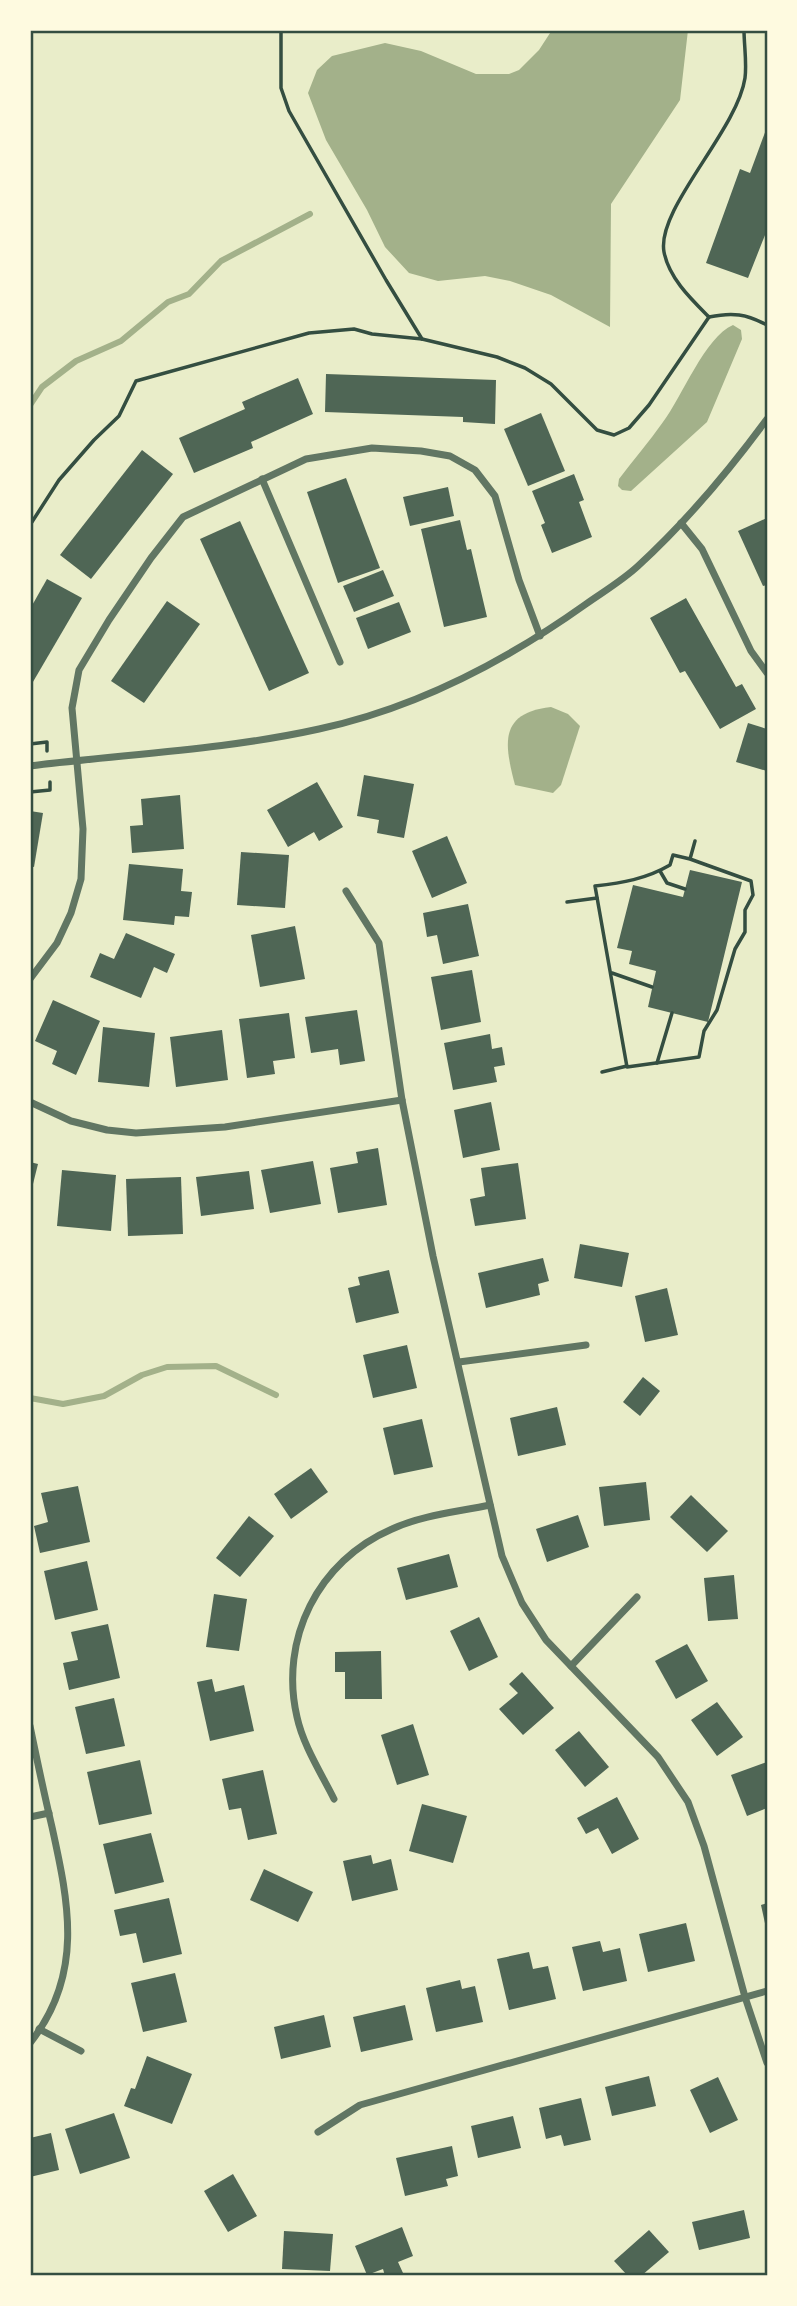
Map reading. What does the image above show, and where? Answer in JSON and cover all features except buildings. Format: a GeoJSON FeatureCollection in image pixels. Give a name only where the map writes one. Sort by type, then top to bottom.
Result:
{"type":"FeatureCollection","features":[{"type":"Feature","properties":{"kind":"street"},"geometry":{"type":"LineString","coordinates":[[30,766],[169,751],[320,729],[368,716],[442,689],[540,636],[636,568],[722,480],[767,419]]}},
{"type":"Feature","properties":{"kind":"street"},"geometry":{"type":"LineString","coordinates":[[30,979],[57,943],[71,913],[81,879],[83,829],[72,708],[79,670],[151,558],[183,517],[306,459],[372,448],[450,456],[475,470],[495,496],[519,580],[540,636]]}},
{"type":"Feature","properties":{"kind":"street"},"geometry":{"type":"LineString","coordinates":[[262,479],[340,662]]}},
{"type":"Feature","properties":{"kind":"street"},"geometry":{"type":"LineString","coordinates":[[681,523],[702,550],[751,651],[767,673]]}},
{"type":"Feature","properties":{"kind":"street"},"geometry":{"type":"LineString","coordinates":[[346,891],[379,943],[402,1101],[433,1256],[502,1556],[522,1603],[546,1640],[659,1758],[688,1802],[704,1846],[745,1997],[767,2063]]}},
{"type":"Feature","properties":{"kind":"street"},"geometry":{"type":"LineString","coordinates":[[30,1102],[71,1121],[107,1130],[136,1133],[225,1127],[402,1101]]}},
{"type":"Feature","properties":{"kind":"street"},"geometry":{"type":"LineString","coordinates":[[459,1362],[586,1345]]}},
{"type":"Feature","properties":{"kind":"street"},"geometry":{"type":"LineString","coordinates":[[334,1799],[297,1719],[293,1692],[292,1666],[296,1638],[311,1602],[328,1576],[347,1556],[368,1541],[411,1521],[490,1505]]}},
{"type":"Feature","properties":{"kind":"street"},"geometry":{"type":"LineString","coordinates":[[571,1666],[637,1597]]}},
{"type":"Feature","properties":{"kind":"street"},"geometry":{"type":"LineString","coordinates":[[30,1726],[65,1886],[69,1942],[60,1988],[30,2043]]}},
{"type":"Feature","properties":{"kind":"street"},"geometry":{"type":"LineString","coordinates":[[30,1817],[48,1812]]}},
{"type":"Feature","properties":{"kind":"street"},"geometry":{"type":"LineString","coordinates":[[318,2132],[360,2105],[767,1991]]}},
{"type":"Feature","properties":{"kind":"street"},"geometry":{"type":"LineString","coordinates":[[39,2029],[81,2051]]}},
{"type":"Feature","properties":{"kind":"path"},"geometry":{"type":"LineString","coordinates":[[281,30],[281,88],[289,111],[422,339]]}},
{"type":"Feature","properties":{"kind":"path"},"geometry":{"type":"LineString","coordinates":[[709,317],[673,275],[664,252],[664,234],[673,212],[717,143],[733,112],[745,78],[744,30]]}},
{"type":"Feature","properties":{"kind":"path"},"geometry":{"type":"LineString","coordinates":[[30,525],[59,480],[119,416],[136,381],[309,332],[354,329],[372,334],[422,339],[497,358],[526,368],[551,384],[597,430],[614,435],[629,428],[649,405],[709,317],[743,313],[767,325]]}},
{"type":"Feature","properties":{"kind":"path"},"geometry":{"type":"LineString","coordinates":[[30,744],[47,742],[47,751]]}},
{"type":"Feature","properties":{"kind":"path"},"geometry":{"type":"LineString","coordinates":[[30,792],[50,790],[50,782]]}},
{"type":"Feature","properties":{"kind":"path"},"geometry":{"type":"LineString","coordinates":[[690,859],[695,841]]}},
{"type":"Feature","properties":{"kind":"path"},"geometry":{"type":"LineString","coordinates":[[602,1072],[699,1056],[704,1031],[717,1010],[734,949],[744,932],[745,910],[753,895],[751,881],[673,855],[670,865],[660,871],[631,882],[595,887],[627,1066]]}},
{"type":"Feature","properties":{"kind":"path"},"geometry":{"type":"LineString","coordinates":[[660,871],[667,883],[685,889]]}},
{"type":"Feature","properties":{"kind":"path"},"geometry":{"type":"LineString","coordinates":[[568,902],[597,898]]}},
{"type":"Feature","properties":{"kind":"path"},"geometry":{"type":"LineString","coordinates":[[610,972],[652,987]]}},
{"type":"Feature","properties":{"kind":"path"},"geometry":{"type":"LineString","coordinates":[[657,1063],[672,1013]]}},
{"type":"Feature","properties":{"kind":"shaded area"},"geometry":{"type":"Polygon","coordinates":[[[552,30],[688,30],[680,100],[611,204],[610,327],[551,295],[510,281],[485,276],[438,281],[409,273],[385,247],[367,210],[326,140],[308,93],[317,70],[332,56],[385,43],[421,51],[476,74],[509,74],[519,70],[539,50],[552,30]]]}},
{"type":"Feature","properties":{"kind":"shaded area"},"geometry":{"type":"Polygon","coordinates":[[[733,325],[741,330],[742,339],[707,422],[631,491],[622,490],[618,486],[619,479],[663,422],[704,354],[723,332],[733,325]]]}},
{"type":"Feature","properties":{"kind":"shaded area"},"geometry":{"type":"Polygon","coordinates":[[[551,707],[568,714],[580,726],[561,785],[553,793],[515,785],[508,743],[509,732],[522,716],[534,710],[551,707]]]}},
{"type":"Feature","properties":{"kind":"waterway"},"geometry":{"type":"LineString","coordinates":[[30,405],[42,387],[76,361],[121,341],[168,302],[189,294],[221,261],[310,214]]}},
{"type":"Feature","properties":{"kind":"waterway"},"geometry":{"type":"LineString","coordinates":[[30,1398],[63,1404],[104,1396],[142,1375],[167,1367],[216,1366],[276,1395]]}}]}
